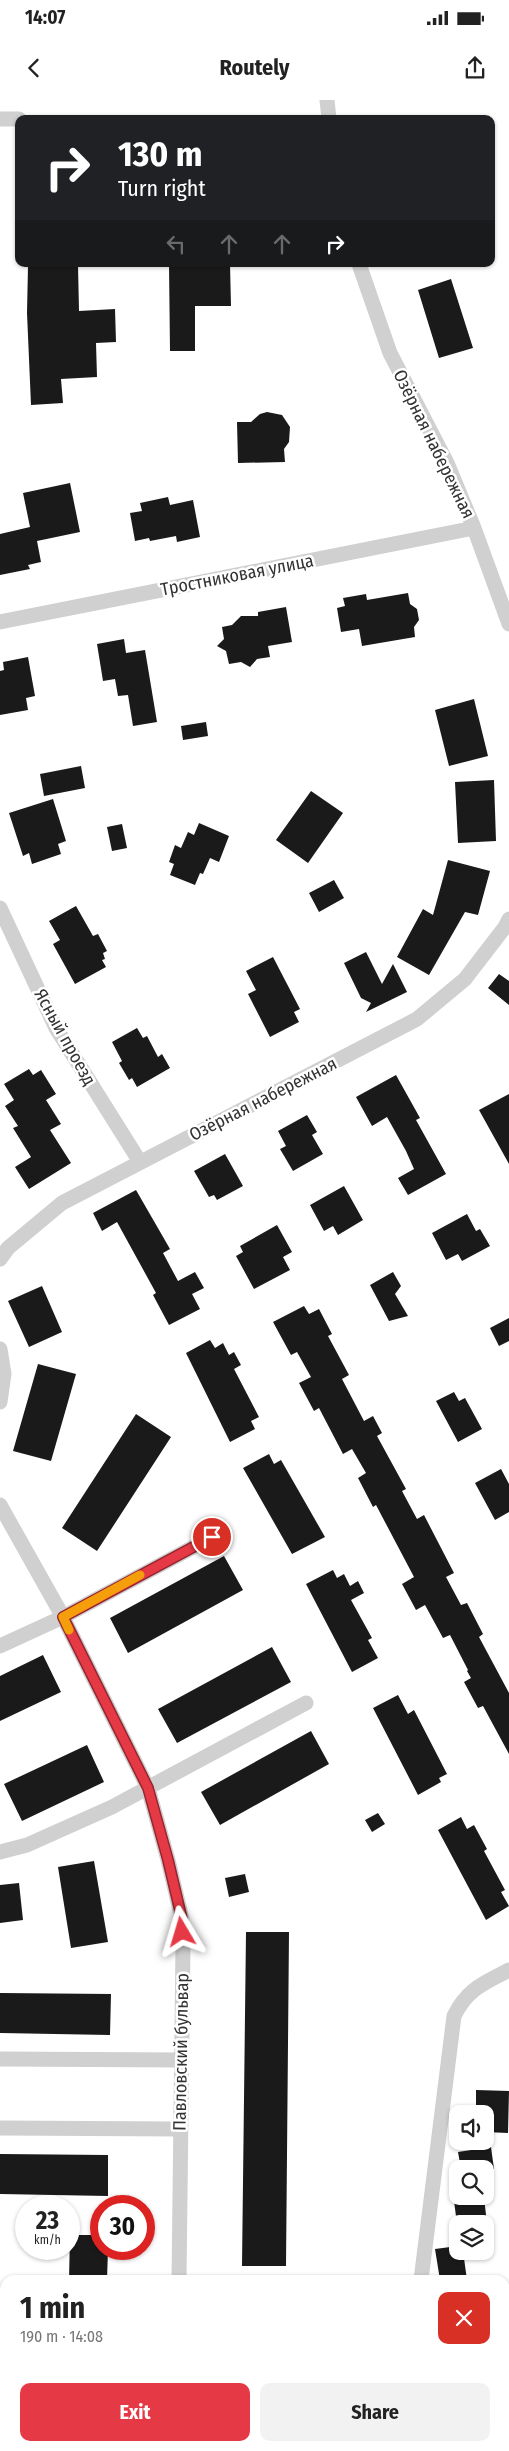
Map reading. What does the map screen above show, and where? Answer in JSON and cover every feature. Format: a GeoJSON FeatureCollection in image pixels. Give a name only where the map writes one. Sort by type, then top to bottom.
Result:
{"type":"FeatureCollection","features":[{"type":"Feature","properties":{"kind":"street"},"geometry":{"type":"LineString","coordinates":[[327,100],[328,115]]}},
{"type":"Feature","properties":{"kind":"street"},"geometry":{"type":"LineString","coordinates":[[0,119],[15,119]]}},
{"type":"Feature","properties":{"kind":"street","name":"Озёрная набережная"},"geometry":{"type":"LineString","coordinates":[[361,267],[390,353],[447,463],[474,528],[509,624]]}},
{"type":"Feature","properties":{"kind":"street","name":"Тростниковая улица"},"geometry":{"type":"LineString","coordinates":[[0,622],[474,528]]}},
{"type":"Feature","properties":{"kind":"street","name":"Ясный проезд"},"geometry":{"type":"LineString","coordinates":[[0,908],[56,1028],[140,1162]]}},
{"type":"Feature","properties":{"kind":"street","name":"Озёрная набережная"},"geometry":{"type":"LineString","coordinates":[[0,1259],[8,1248],[62,1203],[417,1019],[465,979],[505,927],[509,919]]}},
{"type":"Feature","properties":{"kind":"street"},"geometry":{"type":"LineString","coordinates":[[0,1349],[4,1374],[0,1402]]}},
{"type":"Feature","properties":{"kind":"street","name":"Павловский бульвар"},"geometry":{"type":"LineString","coordinates":[[0,1505],[63,1617],[148,1788],[182,1919],[179,2275]]}},
{"type":"Feature","properties":{"kind":"street"},"geometry":{"type":"LineString","coordinates":[[0,1646],[63,1617],[212,1537]]}},
{"type":"Feature","properties":{"kind":"street"},"geometry":{"type":"LineString","coordinates":[[0,1852],[28,1845],[112,1807],[306,1703]]}},
{"type":"Feature","properties":{"kind":"street"},"geometry":{"type":"LineString","coordinates":[[422,2275],[454,2016],[462,2000],[475,1988],[509,1970]]}},
{"type":"Feature","properties":{"kind":"street"},"geometry":{"type":"LineString","coordinates":[[0,2059],[181,2060]]}},
{"type":"Feature","properties":{"kind":"street"},"geometry":{"type":"LineString","coordinates":[[0,2128],[179,2129]]}},
{"type":"Feature","properties":{"kind":"building"},"geometry":{"type":"Polygon","coordinates":[[[28,267],[78,267],[79,311],[115,309],[116,342],[96,343],[97,377],[61,379],[63,403],[31,405],[27,313],[28,267]]]}},
{"type":"Feature","properties":{"kind":"building"},"geometry":{"type":"Polygon","coordinates":[[[169,267],[230,267],[231,306],[195,306],[195,351],[170,351],[169,267]]]}},
{"type":"Feature","properties":{"kind":"building"},"geometry":{"type":"Polygon","coordinates":[[[451,279],[473,348],[439,358],[418,290],[451,279]]]}},
{"type":"Feature","properties":{"kind":"building"},"geometry":{"type":"Polygon","coordinates":[[[267,412],[282,415],[290,427],[289,442],[284,449],[285,462],[238,463],[237,422],[251,422],[260,414],[267,412]]]}},
{"type":"Feature","properties":{"kind":"building"},"geometry":{"type":"Polygon","coordinates":[[[70,483],[80,532],[37,541],[41,562],[28,565],[30,569],[0,575],[0,534],[30,527],[23,493],[70,483]]]}},
{"type":"Feature","properties":{"kind":"building"},"geometry":{"type":"Polygon","coordinates":[[[168,497],[170,505],[193,500],[200,537],[177,542],[176,536],[150,541],[149,538],[135,541],[130,513],[142,511],[140,503],[168,497]]]}},
{"type":"Feature","properties":{"kind":"building"},"geometry":{"type":"Polygon","coordinates":[[[408,593],[410,604],[417,609],[419,620],[414,627],[415,637],[362,646],[359,629],[341,632],[337,608],[345,606],[343,598],[366,594],[367,600],[408,593]]]}},
{"type":"Feature","properties":{"kind":"building"},"geometry":{"type":"Polygon","coordinates":[[[286,607],[292,642],[268,646],[270,657],[257,659],[250,667],[241,662],[229,664],[226,651],[217,646],[224,639],[222,627],[232,625],[241,616],[258,616],[258,612],[286,607]]]}},
{"type":"Feature","properties":{"kind":"building"},"geometry":{"type":"Polygon","coordinates":[[[124,639],[126,653],[145,650],[157,722],[133,726],[128,695],[118,696],[115,679],[103,681],[97,644],[124,639]]]}},
{"type":"Feature","properties":{"kind":"building"},"geometry":{"type":"Polygon","coordinates":[[[28,657],[35,696],[26,698],[28,710],[0,715],[0,671],[4,670],[3,662],[28,657]]]}},
{"type":"Feature","properties":{"kind":"building"},"geometry":{"type":"Polygon","coordinates":[[[474,699],[488,756],[449,766],[435,710],[474,699]]]}},
{"type":"Feature","properties":{"kind":"building"},"geometry":{"type":"Polygon","coordinates":[[[206,722],[208,736],[183,740],[181,726],[206,722]]]}},
{"type":"Feature","properties":{"kind":"building"},"geometry":{"type":"Polygon","coordinates":[[[81,766],[85,788],[44,796],[40,774],[81,766]]]}},
{"type":"Feature","properties":{"kind":"building"},"geometry":{"type":"Polygon","coordinates":[[[494,780],[496,841],[458,843],[455,782],[494,780]]]}},
{"type":"Feature","properties":{"kind":"building"},"geometry":{"type":"Polygon","coordinates":[[[311,791],[343,813],[308,863],[276,840],[311,791]]]}},
{"type":"Feature","properties":{"kind":"building"},"geometry":{"type":"Polygon","coordinates":[[[53,799],[66,841],[58,844],[61,854],[32,864],[29,853],[23,856],[9,813],[53,799]]]}},
{"type":"Feature","properties":{"kind":"building"},"geometry":{"type":"Polygon","coordinates":[[[199,823],[229,836],[219,862],[210,858],[203,874],[200,873],[195,885],[170,875],[174,864],[169,862],[175,845],[181,848],[188,832],[194,835],[199,823]]]}},
{"type":"Feature","properties":{"kind":"building"},"geometry":{"type":"Polygon","coordinates":[[[122,824],[127,848],[112,851],[107,827],[122,824]]]}},
{"type":"Feature","properties":{"kind":"building"},"geometry":{"type":"Polygon","coordinates":[[[448,860],[490,871],[478,915],[465,912],[429,975],[397,957],[423,909],[433,915],[448,860]]]}},
{"type":"Feature","properties":{"kind":"building"},"geometry":{"type":"Polygon","coordinates":[[[334,880],[344,898],[319,912],[309,893],[334,880]]]}},
{"type":"Feature","properties":{"kind":"building"},"geometry":{"type":"Polygon","coordinates":[[[76,906],[93,936],[98,934],[107,951],[103,953],[105,959],[102,960],[106,967],[75,984],[53,944],[60,940],[49,921],[76,906]]]}},
{"type":"Feature","properties":{"kind":"building"},"geometry":{"type":"Polygon","coordinates":[[[366,952],[382,984],[393,964],[407,992],[366,1012],[371,1003],[361,998],[344,963],[366,952]]]}},
{"type":"Feature","properties":{"kind":"building"},"geometry":{"type":"Polygon","coordinates":[[[273,957],[300,1009],[294,1012],[299,1022],[270,1037],[248,994],[256,990],[246,971],[273,957]]]}},
{"type":"Feature","properties":{"kind":"building"},"geometry":{"type":"Polygon","coordinates":[[[499,974],[509,981],[509,1005],[488,988],[499,974]]]}},
{"type":"Feature","properties":{"kind":"building"},"geometry":{"type":"Polygon","coordinates":[[[137,1028],[143,1038],[147,1036],[158,1057],[162,1054],[170,1068],[137,1087],[132,1078],[129,1080],[119,1063],[122,1061],[112,1042],[137,1028]]]}},
{"type":"Feature","properties":{"kind":"building"},"geometry":{"type":"Polygon","coordinates":[[[29,1069],[33,1075],[41,1070],[56,1094],[46,1100],[61,1124],[50,1130],[71,1163],[29,1189],[15,1167],[31,1157],[13,1128],[18,1126],[5,1106],[14,1100],[4,1084],[29,1069]]]}},
{"type":"Feature","properties":{"kind":"building"},"geometry":{"type":"Polygon","coordinates":[[[396,1075],[420,1118],[416,1120],[446,1174],[408,1195],[398,1178],[414,1169],[406,1151],[387,1117],[372,1126],[356,1097],[396,1075]]]}},
{"type":"Feature","properties":{"kind":"building"},"geometry":{"type":"Polygon","coordinates":[[[509,1094],[509,1164],[479,1110],[509,1094]]]}},
{"type":"Feature","properties":{"kind":"building"},"geometry":{"type":"Polygon","coordinates":[[[307,1115],[317,1132],[312,1135],[323,1154],[293,1171],[280,1149],[286,1146],[278,1131],[307,1115]]]}},
{"type":"Feature","properties":{"kind":"building"},"geometry":{"type":"Polygon","coordinates":[[[225,1154],[243,1186],[217,1200],[214,1195],[209,1197],[194,1171],[225,1154]]]}},
{"type":"Feature","properties":{"kind":"building"},"geometry":{"type":"Polygon","coordinates":[[[344,1186],[363,1220],[338,1235],[333,1226],[324,1231],[310,1205],[344,1186]]]}},
{"type":"Feature","properties":{"kind":"building"},"geometry":{"type":"Polygon","coordinates":[[[136,1190],[170,1249],[163,1253],[178,1281],[195,1272],[204,1288],[192,1294],[200,1309],[169,1325],[153,1295],[156,1293],[117,1222],[102,1231],[93,1213],[136,1190]]]}},
{"type":"Feature","properties":{"kind":"building"},"geometry":{"type":"Polygon","coordinates":[[[467,1214],[476,1231],[480,1229],[490,1246],[462,1261],[458,1254],[446,1260],[432,1233],[467,1214]]]}},
{"type":"Feature","properties":{"kind":"building"},"geometry":{"type":"Polygon","coordinates":[[[277,1225],[292,1252],[283,1257],[290,1270],[254,1289],[236,1256],[243,1252],[240,1246],[277,1225]]]}},
{"type":"Feature","properties":{"kind":"building"},"geometry":{"type":"Polygon","coordinates":[[[393,1272],[401,1286],[395,1294],[408,1316],[389,1321],[370,1285],[393,1272]]]}},
{"type":"Feature","properties":{"kind":"building"},"geometry":{"type":"Polygon","coordinates":[[[42,1286],[62,1332],[29,1347],[8,1301],[42,1286]]]}},
{"type":"Feature","properties":{"kind":"building"},"geometry":{"type":"Polygon","coordinates":[[[304,1306],[309,1314],[319,1309],[332,1334],[328,1336],[349,1375],[342,1379],[364,1421],[373,1416],[382,1433],[377,1436],[406,1489],[402,1491],[417,1519],[424,1515],[454,1573],[446,1577],[461,1605],[467,1603],[483,1634],[479,1637],[509,1693],[509,1754],[483,1706],[478,1708],[464,1682],[471,1678],[450,1635],[443,1638],[425,1605],[416,1610],[402,1584],[414,1577],[376,1505],[373,1507],[358,1478],[366,1473],[352,1449],[343,1454],[319,1408],[314,1411],[299,1383],[311,1377],[297,1352],[291,1355],[273,1322],[304,1306]]]}},
{"type":"Feature","properties":{"kind":"building"},"geometry":{"type":"Polygon","coordinates":[[[509,1318],[509,1341],[499,1346],[490,1328],[509,1318]]]}},
{"type":"Feature","properties":{"kind":"building"},"geometry":{"type":"Polygon","coordinates":[[[210,1340],[215,1348],[223,1343],[229,1355],[234,1352],[241,1365],[234,1369],[259,1417],[251,1421],[255,1429],[230,1442],[186,1353],[210,1340]]]}},
{"type":"Feature","properties":{"kind":"building"},"geometry":{"type":"Polygon","coordinates":[[[38,1364],[76,1374],[51,1461],[13,1451],[38,1364]]]}},
{"type":"Feature","properties":{"kind":"building"},"geometry":{"type":"Polygon","coordinates":[[[454,1392],[459,1401],[465,1398],[482,1429],[458,1442],[436,1401],[454,1392]]]}},
{"type":"Feature","properties":{"kind":"building"},"geometry":{"type":"Polygon","coordinates":[[[136,1414],[171,1437],[97,1551],[62,1528],[136,1414]]]}},
{"type":"Feature","properties":{"kind":"building"},"geometry":{"type":"Polygon","coordinates":[[[269,1454],[274,1464],[281,1460],[325,1537],[292,1554],[243,1468],[269,1454]]]}},
{"type":"Feature","properties":{"kind":"building"},"geometry":{"type":"Polygon","coordinates":[[[501,1469],[509,1484],[509,1512],[495,1520],[475,1483],[501,1469]]]}},
{"type":"Feature","properties":{"kind":"building"},"geometry":{"type":"Polygon","coordinates":[[[224,1556],[243,1590],[128,1653],[110,1618],[224,1556]]]}},
{"type":"Feature","properties":{"kind":"building"},"geometry":{"type":"Polygon","coordinates":[[[333,1570],[337,1578],[344,1574],[350,1586],[358,1581],[364,1593],[351,1600],[372,1638],[368,1640],[378,1658],[352,1672],[306,1584],[333,1570]]]}},
{"type":"Feature","properties":{"kind":"building"},"geometry":{"type":"Polygon","coordinates":[[[272,1647],[291,1682],[177,1743],[158,1709],[272,1647]]]}},
{"type":"Feature","properties":{"kind":"building"},"geometry":{"type":"Polygon","coordinates":[[[43,1655],[61,1692],[0,1721],[0,1676],[43,1655]]]}},
{"type":"Feature","properties":{"kind":"building"},"geometry":{"type":"Polygon","coordinates":[[[398,1695],[408,1714],[414,1710],[447,1774],[439,1778],[441,1782],[418,1795],[373,1708],[398,1695]]]}},
{"type":"Feature","properties":{"kind":"building"},"geometry":{"type":"Polygon","coordinates":[[[311,1731],[329,1764],[220,1825],[201,1792],[311,1731]]]}},
{"type":"Feature","properties":{"kind":"building"},"geometry":{"type":"Polygon","coordinates":[[[87,1745],[104,1782],[22,1821],[4,1784],[87,1745]]]}},
{"type":"Feature","properties":{"kind":"building"},"geometry":{"type":"Polygon","coordinates":[[[378,1813],[385,1824],[372,1832],[365,1820],[378,1813]]]}},
{"type":"Feature","properties":{"kind":"building"},"geometry":{"type":"Polygon","coordinates":[[[461,1817],[467,1829],[474,1825],[487,1849],[484,1851],[505,1890],[501,1892],[509,1906],[486,1920],[438,1830],[461,1817]]]}},
{"type":"Feature","properties":{"kind":"building"},"geometry":{"type":"Polygon","coordinates":[[[94,1861],[108,1942],[71,1948],[58,1867],[94,1861]]]}},
{"type":"Feature","properties":{"kind":"building"},"geometry":{"type":"Polygon","coordinates":[[[245,1874],[249,1892],[229,1897],[225,1878],[245,1874]]]}},
{"type":"Feature","properties":{"kind":"building"},"geometry":{"type":"Polygon","coordinates":[[[19,1883],[23,1920],[0,1923],[0,1885],[19,1883]]]}},
{"type":"Feature","properties":{"kind":"building"},"geometry":{"type":"Polygon","coordinates":[[[246,1932],[289,1932],[286,2266],[242,2266],[246,1932]]]}},
{"type":"Feature","properties":{"kind":"building"},"geometry":{"type":"Polygon","coordinates":[[[0,1993],[111,1994],[110,2035],[0,2033],[0,1993]]]}},
{"type":"Feature","properties":{"kind":"building"},"geometry":{"type":"Polygon","coordinates":[[[476,2090],[509,2091],[508,2133],[494,2132],[494,2105],[476,2105],[476,2090]]]}},
{"type":"Feature","properties":{"kind":"building"},"geometry":{"type":"Polygon","coordinates":[[[491,2150],[493,2160],[459,2160],[458,2152],[491,2150]]]}},
{"type":"Feature","properties":{"kind":"building"},"geometry":{"type":"Polygon","coordinates":[[[0,2154],[108,2155],[108,2195],[0,2194],[0,2154]]]}},
{"type":"Feature","properties":{"kind":"building"},"geometry":{"type":"Polygon","coordinates":[[[455,2205],[485,2205],[486,2215],[456,2215],[455,2205]]]}},
{"type":"Feature","properties":{"kind":"building"},"geometry":{"type":"Polygon","coordinates":[[[80,2235],[90,2235],[90,2260],[108,2260],[107,2275],[69,2275],[69,2260],[80,2260],[80,2235]]]}},
{"type":"Feature","properties":{"kind":"building"},"geometry":{"type":"Polygon","coordinates":[[[449,2247],[449,2260],[464,2260],[466,2275],[439,2275],[435,2249],[449,2247]]]}},
{"type":"Feature","properties":{"kind":"slow traffic"},"geometry":{"type":"LineString","coordinates":[[69,1630],[63,1617],[140,1575]]}},
{"type":"Feature","properties":{"kind":"route"},"geometry":{"type":"LineString","coordinates":[[182,1932],[182,1919],[148,1788],[63,1617],[212,1537]]}}]}
